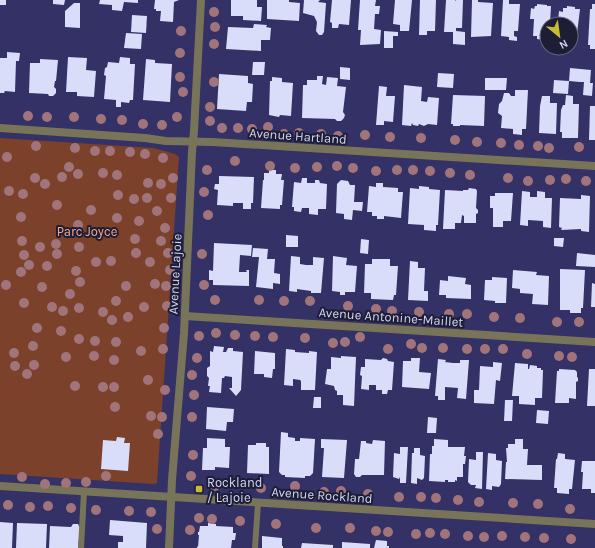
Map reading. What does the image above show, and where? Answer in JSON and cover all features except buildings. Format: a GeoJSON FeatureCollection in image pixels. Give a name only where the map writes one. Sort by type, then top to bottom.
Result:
{"type":"FeatureCollection","features":[{"type":"Feature","properties":{"kind":"street","name":"Avenue Lajoie"},"geometry":{"type":"LineString","coordinates":[[169,548],[185,316],[201,0]]}},
{"type":"Feature","properties":{"kind":"street","name":"Avenue Hartland"},"geometry":{"type":"LineString","coordinates":[[0,128],[145,138],[193,143],[213,142],[595,166]]}},
{"type":"Feature","properties":{"kind":"street","name":"Avenue Antonine-Maillet"},"geometry":{"type":"LineString","coordinates":[[185,316],[595,342]]}},
{"type":"Feature","properties":{"kind":"street","name":"Avenue Rockland"},"geometry":{"type":"LineString","coordinates":[[0,486],[595,524]]}},
{"type":"Feature","properties":{"kind":"lane"},"geometry":{"type":"LineString","coordinates":[[81,548],[84,492]]}},
{"type":"Feature","properties":{"kind":"lane"},"geometry":{"type":"LineString","coordinates":[[255,548],[258,503]]}},
{"type":"Feature","properties":{"kind":"green space","name":"Parc Joyce"},"geometry":{"type":"Polygon","coordinates":[[[0,138],[154,148],[175,154],[179,157],[157,483],[153,484],[0,474],[0,138]]]}},
{"type":"Feature","properties":{"kind":"place","name":"Rockland / Lajoie"},"geometry":{"type":"Point","coordinates":[199,489]}}]}
